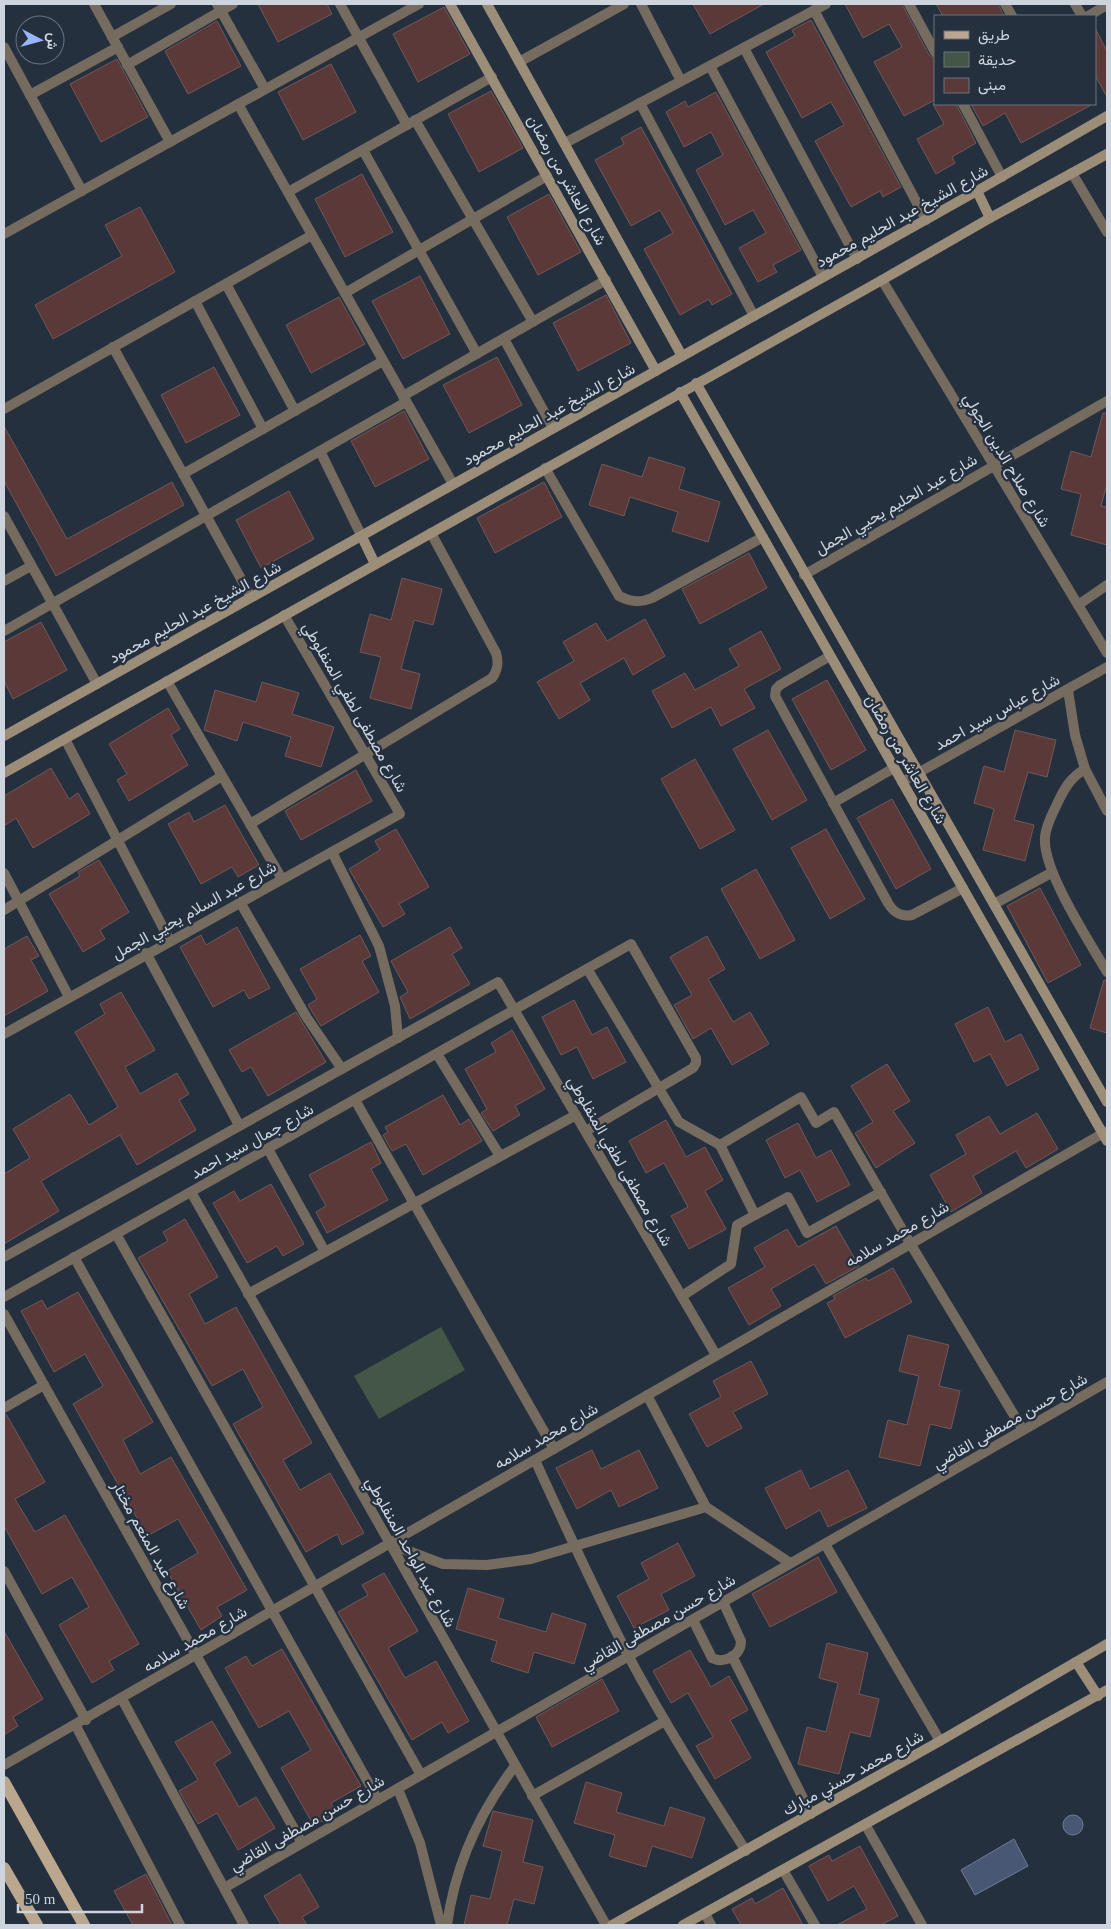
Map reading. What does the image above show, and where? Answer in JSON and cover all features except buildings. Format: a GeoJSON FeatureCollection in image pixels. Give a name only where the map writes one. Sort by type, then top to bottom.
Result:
{"type":"FeatureCollection","features":[{"type":"Feature","properties":{"kind":"main road"},"geometry":{"type":"LineString","coordinates":[[4,1782],[84,1925]]}},
{"type":"Feature","properties":{"kind":"main road"},"geometry":{"type":"LineString","coordinates":[[4,1868],[37,1925]]}},
{"type":"Feature","properties":{"kind":"street"},"geometry":{"type":"LineString","coordinates":[[94,4],[170,142]]}},
{"type":"Feature","properties":{"kind":"street"},"geometry":{"type":"LineString","coordinates":[[112,37],[171,4]]}},
{"type":"Feature","properties":{"kind":"street"},"geometry":{"type":"LineString","coordinates":[[127,64],[219,7],[233,4]]}},
{"type":"Feature","properties":{"kind":"street"},"geometry":{"type":"LineString","coordinates":[[340,4],[411,122],[473,219],[533,322]]}},
{"type":"Feature","properties":{"kind":"street"},"geometry":{"type":"LineString","coordinates":[[4,234],[419,4]]}},
{"type":"Feature","properties":{"kind":"street","name":"شارع العاشر من رمضان"},"geometry":{"type":"LineString","coordinates":[[450,4],[656,370]]}},
{"type":"Feature","properties":{"kind":"street","name":"شارع العاشر من رمضان"},"geometry":{"type":"LineString","coordinates":[[487,4],[682,356]]}},
{"type":"Feature","properties":{"kind":"street"},"geometry":{"type":"LineString","coordinates":[[519,62],[624,4]]}},
{"type":"Feature","properties":{"kind":"street"},"geometry":{"type":"LineString","coordinates":[[641,4],[681,81]]}},
{"type":"Feature","properties":{"kind":"street"},"geometry":{"type":"LineString","coordinates":[[565,143],[826,4]]}},
{"type":"Feature","properties":{"kind":"street"},"geometry":{"type":"LineString","coordinates":[[909,4],[934,50]]}},
{"type":"Feature","properties":{"kind":"street"},"geometry":{"type":"LineString","coordinates":[[1005,4],[1011,15]]}},
{"type":"Feature","properties":{"kind":"street"},"geometry":{"type":"LineString","coordinates":[[1075,4],[1081,15]]}},
{"type":"Feature","properties":{"kind":"street"},"geometry":{"type":"LineString","coordinates":[[1090,15],[1107,6]]}},
{"type":"Feature","properties":{"kind":"street"},"geometry":{"type":"LineString","coordinates":[[219,7],[265,89]]}},
{"type":"Feature","properties":{"kind":"street"},"geometry":{"type":"LineString","coordinates":[[814,10],[926,220]]}},
{"type":"Feature","properties":{"kind":"street"},"geometry":{"type":"LineString","coordinates":[[4,47],[82,191]]}},
{"type":"Feature","properties":{"kind":"street"},"geometry":{"type":"LineString","coordinates":[[30,95],[118,48]]}},
{"type":"Feature","properties":{"kind":"street"},"geometry":{"type":"LineString","coordinates":[[744,48],[856,259]]}},
{"type":"Feature","properties":{"kind":"street"},"geometry":{"type":"LineString","coordinates":[[710,66],[823,278]]}},
{"type":"Feature","properties":{"kind":"street"},"geometry":{"type":"LineString","coordinates":[[288,192],[492,77]]}},
{"type":"Feature","properties":{"kind":"street"},"geometry":{"type":"LineString","coordinates":[[640,103],[754,316]]}},
{"type":"Feature","properties":{"kind":"street"},"geometry":{"type":"LineString","coordinates":[[238,104],[453,484]]}},
{"type":"Feature","properties":{"kind":"street"},"geometry":{"type":"LineString","coordinates":[[964,105],[1002,177]]}},
{"type":"Feature","properties":{"kind":"street","name":"شارع الشيخ عبد الحليم محمود"},"geometry":{"type":"LineString","coordinates":[[4,736],[823,278],[1107,116]]}},
{"type":"Feature","properties":{"kind":"street"},"geometry":{"type":"LineString","coordinates":[[363,150],[477,354]]}},
{"type":"Feature","properties":{"kind":"street"},"geometry":{"type":"LineString","coordinates":[[4,773],[1107,154]]}},
{"type":"Feature","properties":{"kind":"street"},"geometry":{"type":"LineString","coordinates":[[1072,173],[1107,232]]}},
{"type":"Feature","properties":{"kind":"street"},"geometry":{"type":"LineString","coordinates":[[344,293],[547,176]]}},
{"type":"Feature","properties":{"kind":"street"},"geometry":{"type":"LineString","coordinates":[[977,191],[990,218]]}},
{"type":"Feature","properties":{"kind":"street"},"geometry":{"type":"LineString","coordinates":[[4,409],[312,235]]}},
{"type":"Feature","properties":{"kind":"street"},"geometry":{"type":"LineString","coordinates":[[4,631],[320,451],[477,354],[606,280]]}},
{"type":"Feature","properties":{"kind":"street","name":"شارع صلاح الدين الجولي"},"geometry":{"type":"LineString","coordinates":[[882,280],[992,466],[1107,653]]}},
{"type":"Feature","properties":{"kind":"street"},"geometry":{"type":"LineString","coordinates":[[226,284],[295,411]]}},
{"type":"Feature","properties":{"kind":"street"},"geometry":{"type":"LineString","coordinates":[[195,301],[263,429]]}},
{"type":"Feature","properties":{"kind":"street"},"geometry":{"type":"LineString","coordinates":[[504,339],[553,428]]}},
{"type":"Feature","properties":{"kind":"street"},"geometry":{"type":"LineString","coordinates":[[113,347],[251,598]]}},
{"type":"Feature","properties":{"kind":"street"},"geometry":{"type":"LineString","coordinates":[[183,474],[383,361]]}},
{"type":"Feature","properties":{"kind":"street","name":"شارع العاشر من رمضان"},"geometry":{"type":"LineString","coordinates":[[696,383],[1107,1102]]}},
{"type":"Feature","properties":{"kind":"street","name":"شارع العاشر من رمضان"},"geometry":{"type":"LineString","coordinates":[[680,392],[962,888],[1106,1135]]}},
{"type":"Feature","properties":{"kind":"street","name":"شارع عبد الحليم يحيي الجمل"},"geometry":{"type":"LineString","coordinates":[[804,574],[1107,401]]}},
{"type":"Feature","properties":{"kind":"street"},"geometry":{"type":"LineString","coordinates":[[320,451],[375,564]]}},
{"type":"Feature","properties":{"kind":"street"},"geometry":{"type":"LineString","coordinates":[[545,468],[619,596],[627,600],[644,601],[652,598],[763,537]]}},
{"type":"Feature","properties":{"kind":"street"},"geometry":{"type":"LineString","coordinates":[[4,516],[97,684]]}},
{"type":"Feature","properties":{"kind":"street"},"geometry":{"type":"LineString","coordinates":[[250,824],[492,678],[498,667],[496,653],[431,533]]}},
{"type":"Feature","properties":{"kind":"street"},"geometry":{"type":"LineString","coordinates":[[4,581],[31,566]]}},
{"type":"Feature","properties":{"kind":"street"},"geometry":{"type":"LineString","coordinates":[[1078,605],[1107,585]]}},
{"type":"Feature","properties":{"kind":"street","name":"شارع مصطفى لطفي المنفلوطي"},"geometry":{"type":"LineString","coordinates":[[284,615],[400,814]]}},
{"type":"Feature","properties":{"kind":"street"},"geometry":{"type":"LineString","coordinates":[[830,656],[780,685],[776,689],[775,696],[888,903],[897,914],[904,916],[912,915],[962,888]]}},
{"type":"Feature","properties":{"kind":"street","name":"شارع عباس سيد احمد"},"geometry":{"type":"LineString","coordinates":[[902,782],[1107,667]]}},
{"type":"Feature","properties":{"kind":"street"},"geometry":{"type":"LineString","coordinates":[[167,681],[282,879]]}},
{"type":"Feature","properties":{"kind":"street"},"geometry":{"type":"LineString","coordinates":[[1068,690],[1075,735],[1085,769],[1107,811]]}},
{"type":"Feature","properties":{"kind":"street"},"geometry":{"type":"LineString","coordinates":[[65,738],[170,941]]}},
{"type":"Feature","properties":{"kind":"street"},"geometry":{"type":"LineString","coordinates":[[833,803],[894,768]]}},
{"type":"Feature","properties":{"kind":"street"},"geometry":{"type":"LineString","coordinates":[[1085,769],[1073,777],[1064,788],[1046,826],[1045,850],[1051,873],[1107,972]]}},
{"type":"Feature","properties":{"kind":"street"},"geometry":{"type":"LineString","coordinates":[[4,910],[222,776]]}},
{"type":"Feature","properties":{"kind":"street","name":"شارع عبد السلام يحيي الجمل"},"geometry":{"type":"LineString","coordinates":[[4,1034],[146,953],[400,814]]}},
{"type":"Feature","properties":{"kind":"street"},"geometry":{"type":"LineString","coordinates":[[332,852],[379,946],[395,1006],[398,1038]]}},
{"type":"Feature","properties":{"kind":"street"},"geometry":{"type":"LineString","coordinates":[[4,873],[69,997]]}},
{"type":"Feature","properties":{"kind":"street"},"geometry":{"type":"LineString","coordinates":[[994,904],[1051,873]]}},
{"type":"Feature","properties":{"kind":"street"},"geometry":{"type":"LineString","coordinates":[[240,902],[307,1018],[342,1069]]}},
{"type":"Feature","properties":{"kind":"street","name":"شارع جمال سيد احمد"},"geometry":{"type":"LineString","coordinates":[[4,1297],[588,970],[631,944],[696,1058],[696,1064],[693,1068],[658,1088]]}},
{"type":"Feature","properties":{"kind":"street"},"geometry":{"type":"LineString","coordinates":[[146,953],[239,1126]]}},
{"type":"Feature","properties":{"kind":"street"},"geometry":{"type":"LineString","coordinates":[[588,970],[679,1122],[720,1145],[755,1215]]}},
{"type":"Feature","properties":{"kind":"street","name":"شارع مصطفى لطفي المنفلوطي"},"geometry":{"type":"LineString","coordinates":[[498,982],[716,1355]]}},
{"type":"Feature","properties":{"kind":"street","name":"شارع جمال سيد احمد"},"geometry":{"type":"LineString","coordinates":[[4,1257],[498,982]]}},
{"type":"Feature","properties":{"kind":"street"},"geometry":{"type":"LineString","coordinates":[[437,1054],[500,1156]]}},
{"type":"Feature","properties":{"kind":"street"},"geometry":{"type":"LineString","coordinates":[[586,1132],[658,1088]]}},
{"type":"Feature","properties":{"kind":"street"},"geometry":{"type":"LineString","coordinates":[[720,1145],[801,1097],[816,1123],[834,1112],[910,1243],[1023,1430]]}},
{"type":"Feature","properties":{"kind":"street"},"geometry":{"type":"LineString","coordinates":[[355,1100],[554,1449]]}},
{"type":"Feature","properties":{"kind":"street"},"geometry":{"type":"LineString","coordinates":[[248,1294],[576,1115]]}},
{"type":"Feature","properties":{"kind":"street","name":"شارع محمد سلامه"},"geometry":{"type":"LineString","coordinates":[[4,1765],[76,1726],[910,1243],[1106,1135]]}},
{"type":"Feature","properties":{"kind":"street"},"geometry":{"type":"LineString","coordinates":[[268,1149],[325,1252]]}},
{"type":"Feature","properties":{"kind":"street","name":"شارع عبد الواحد المنفلوطي"},"geometry":{"type":"LineString","coordinates":[[191,1192],[606,1925]]}},
{"type":"Feature","properties":{"kind":"street"},"geometry":{"type":"LineString","coordinates":[[682,1296],[730,1264],[737,1225],[788,1197],[807,1233],[881,1192]]}},
{"type":"Feature","properties":{"kind":"street"},"geometry":{"type":"LineString","coordinates":[[116,1234],[420,1776]]}},
{"type":"Feature","properties":{"kind":"street"},"geometry":{"type":"LineString","coordinates":[[74,1257],[378,1800]]}},
{"type":"Feature","properties":{"kind":"street","name":"شارع عبد المنعم مختار"},"geometry":{"type":"LineString","coordinates":[[4,1314],[302,1843]]}},
{"type":"Feature","properties":{"kind":"street","name":"شارع حسن مصطفى القاضي"},"geometry":{"type":"LineString","coordinates":[[224,1888],[1107,1382]]}},
{"type":"Feature","properties":{"kind":"street"},"geometry":{"type":"LineString","coordinates":[[4,1408],[44,1385]]}},
{"type":"Feature","properties":{"kind":"street"},"geometry":{"type":"LineString","coordinates":[[647,1395],[706,1507],[790,1563]]}},
{"type":"Feature","properties":{"kind":"street"},"geometry":{"type":"LineString","coordinates":[[535,1460],[573,1546],[629,1656],[665,1721],[746,1851]]}},
{"type":"Feature","properties":{"kind":"street"},"geometry":{"type":"LineString","coordinates":[[390,1544],[443,1564],[487,1565],[531,1559],[706,1507]]}},
{"type":"Feature","properties":{"kind":"street"},"geometry":{"type":"LineString","coordinates":[[825,1544],[940,1741]]}},
{"type":"Feature","properties":{"kind":"street"},"geometry":{"type":"LineString","coordinates":[[4,1571],[86,1720]]}},
{"type":"Feature","properties":{"kind":"street"},"geometry":{"type":"LineString","coordinates":[[693,1620],[712,1658],[718,1661],[725,1661],[741,1648],[742,1642],[723,1602]]}},
{"type":"Feature","properties":{"kind":"street","name":"شارع محمد حسني مبارك"},"geometry":{"type":"LineString","coordinates":[[612,1925],[940,1741],[1107,1644]]}},
{"type":"Feature","properties":{"kind":"street"},"geometry":{"type":"LineString","coordinates":[[732,1656],[811,1814]]}},
{"type":"Feature","properties":{"kind":"street"},"geometry":{"type":"LineString","coordinates":[[1076,1662],[1098,1696]]}},
{"type":"Feature","properties":{"kind":"street"},"geometry":{"type":"LineString","coordinates":[[683,1925],[1107,1690]]}},
{"type":"Feature","properties":{"kind":"street"},"geometry":{"type":"LineString","coordinates":[[122,1699],[244,1925]]}},
{"type":"Feature","properties":{"kind":"street"},"geometry":{"type":"LineString","coordinates":[[532,1796],[665,1721]]}},
{"type":"Feature","properties":{"kind":"street"},"geometry":{"type":"LineString","coordinates":[[76,1726],[180,1925]]}},
{"type":"Feature","properties":{"kind":"street"},"geometry":{"type":"LineString","coordinates":[[447,1925],[457,1877],[468,1846],[482,1816],[515,1766]]}},
{"type":"Feature","properties":{"kind":"street"},"geometry":{"type":"LineString","coordinates":[[398,1789],[420,1843],[441,1925]]}},
{"type":"Feature","properties":{"kind":"street"},"geometry":{"type":"LineString","coordinates":[[865,1824],[922,1925]]}},
{"type":"Feature","properties":{"kind":"street"},"geometry":{"type":"LineString","coordinates":[[783,1870],[815,1925]]}},
{"type":"Feature","properties":{"kind":"street"},"geometry":{"type":"LineString","coordinates":[[705,1913],[712,1925]]}},
{"type":"Feature","properties":{"kind":"green space"},"geometry":{"type":"Polygon","coordinates":[[[441,1327],[465,1370],[379,1419],[354,1376],[441,1327]]]}},
{"type":"Feature","properties":{"kind":"water"},"geometry":{"type":"Polygon","coordinates":[[[1069,1815],[1077,1815],[1083,1821],[1083,1829],[1077,1835],[1069,1835],[1063,1829],[1063,1821],[1069,1815]]]}},
{"type":"Feature","properties":{"kind":"water"},"geometry":{"type":"Polygon","coordinates":[[[1014,1839],[1028,1866],[975,1895],[961,1870],[1014,1839]]]}}]}
